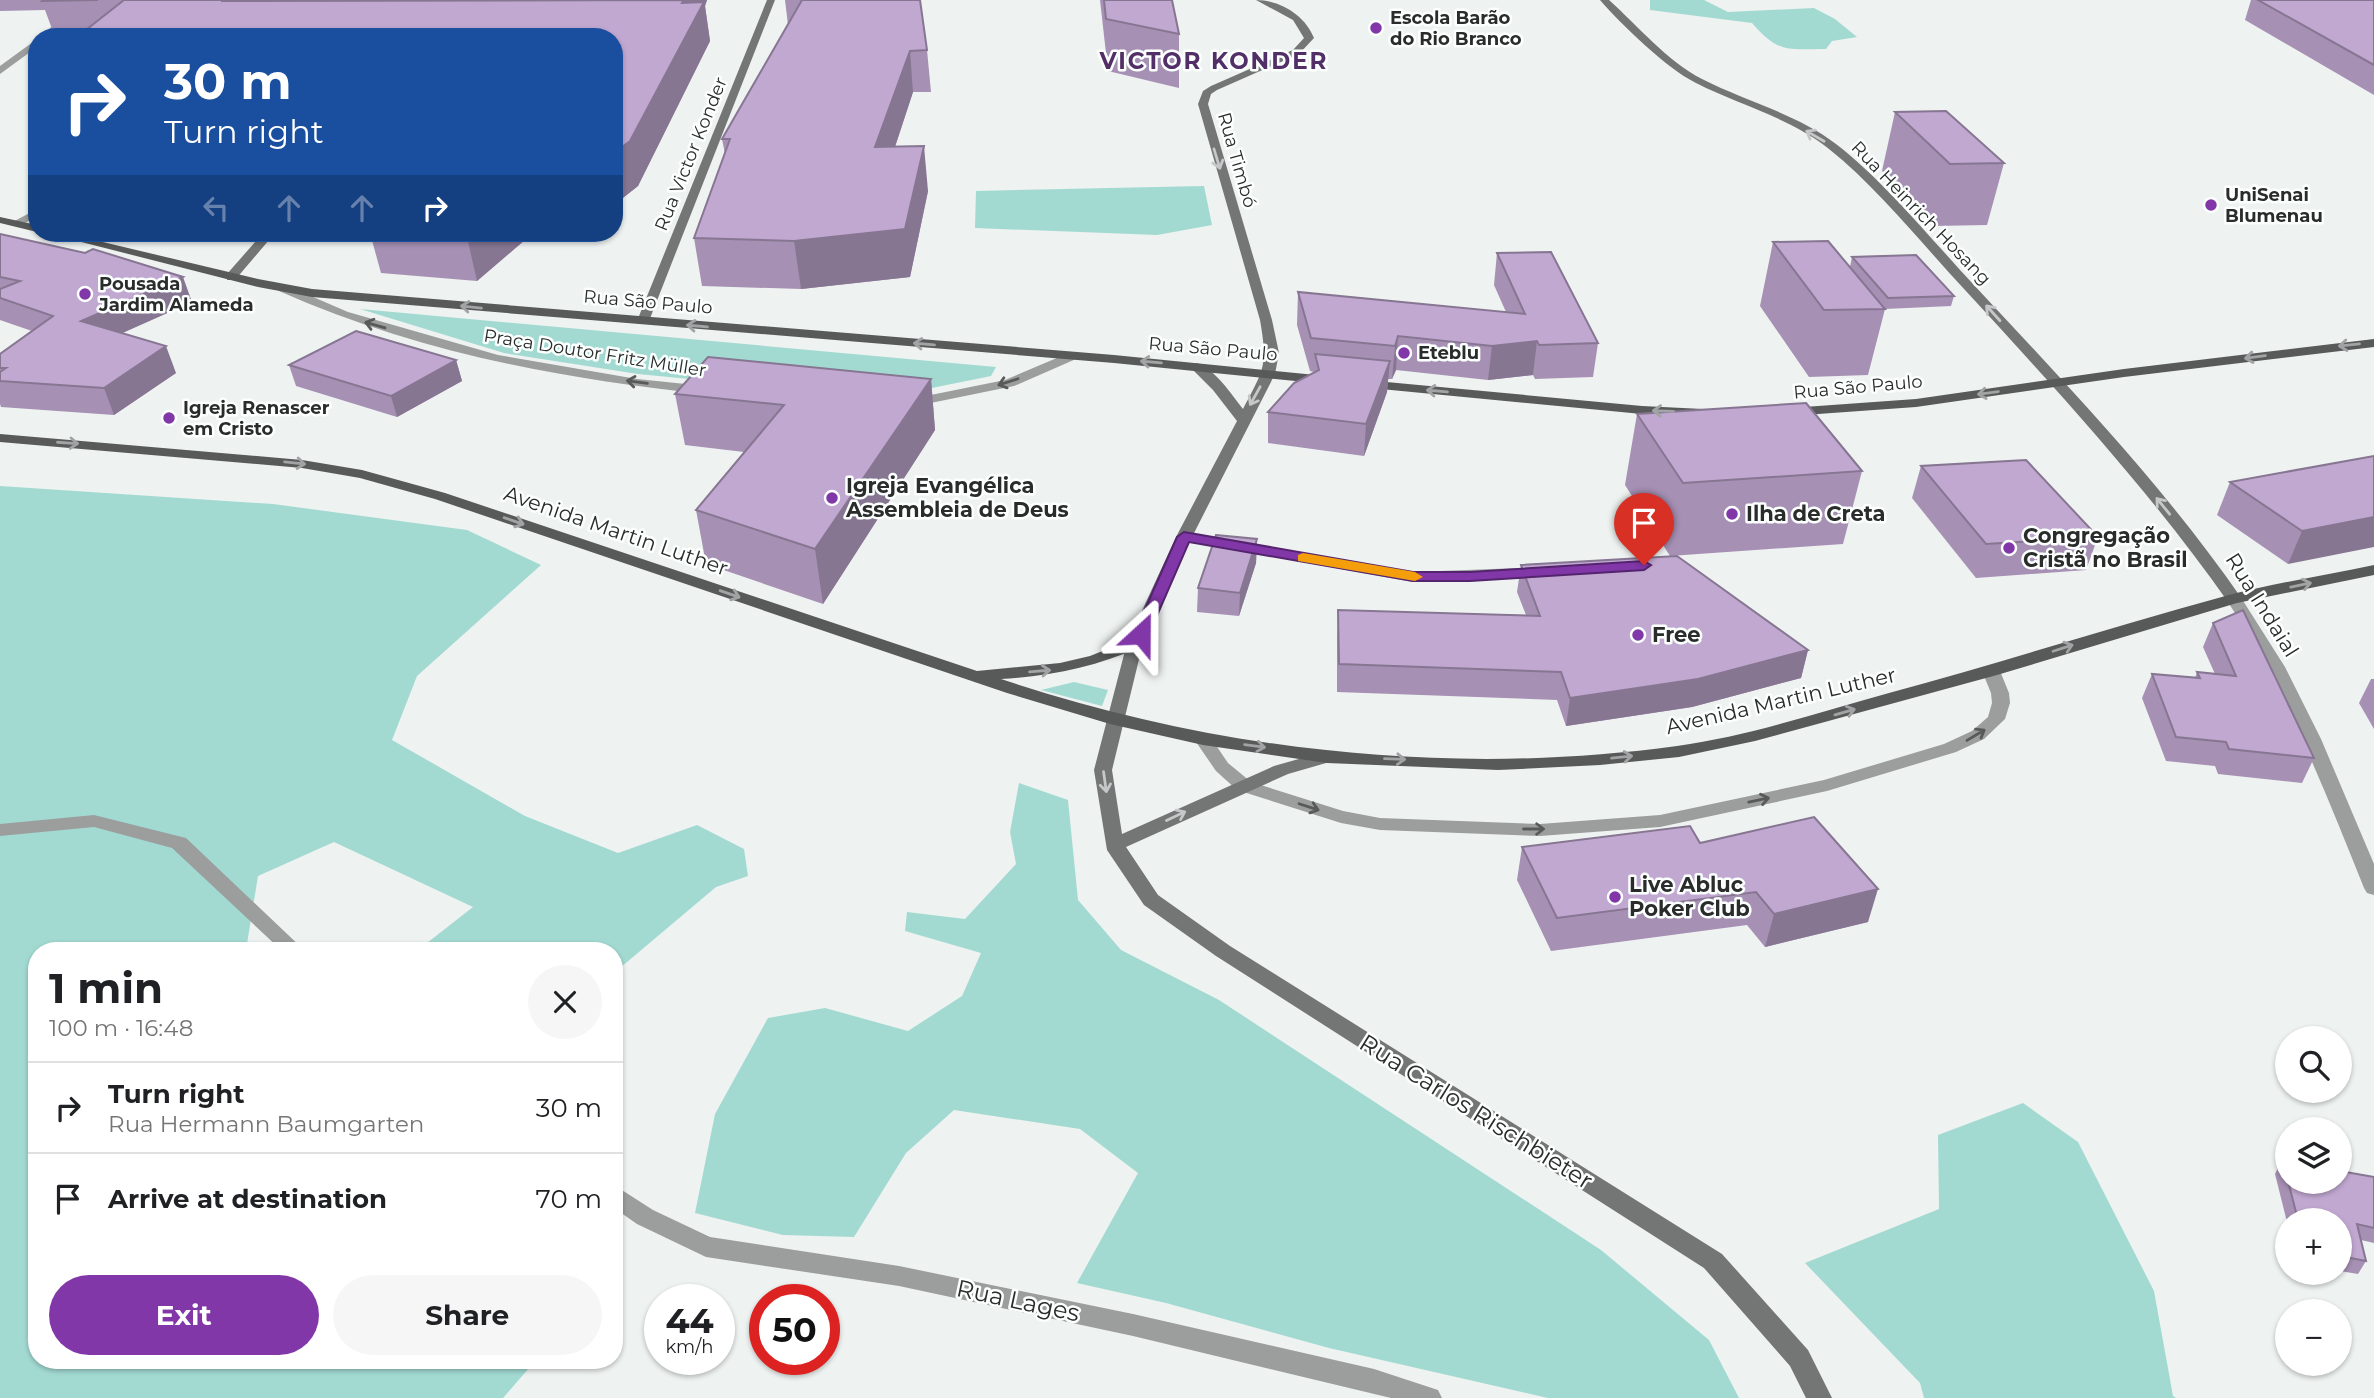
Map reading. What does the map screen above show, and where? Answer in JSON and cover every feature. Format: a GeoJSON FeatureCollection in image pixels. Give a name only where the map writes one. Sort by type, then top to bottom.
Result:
{"type":"FeatureCollection","features":[{"type":"Feature","properties":{"kind":"main road","name":"Rua Victor Konder"},"geometry":{"type":"LineString","coordinates":[[643,321],[771,0]]}},
{"type":"Feature","properties":{"kind":"main road","name":"Rua Timbó"},"geometry":{"type":"LineString","coordinates":[[1260,0],[1297,17],[1306,27],[1309,38],[1296,52],[1214,88],[1208,93],[1203,104],[1271,340],[1268,373]]}},
{"type":"Feature","properties":{"kind":"main road","name":"Rua Heinrich Hosang"},"geometry":{"type":"LineString","coordinates":[[1604,0],[1675,65],[1697,80],[1794,124],[1831,145],[1860,170],[2055,383]]}},
{"type":"Feature","properties":{"kind":"main road"},"geometry":{"type":"LineString","coordinates":[[0,220],[28,227]]}},
{"type":"Feature","properties":{"kind":"main road","name":"Rua São Paulo"},"geometry":{"type":"LineString","coordinates":[[89,242],[283,288],[498,310],[1196,366],[1642,410],[1720,413]]}},
{"type":"Feature","properties":{"kind":"main road"},"geometry":{"type":"LineString","coordinates":[[231,277],[261,242]]}},
{"type":"Feature","properties":{"kind":"main road","name":"Rua São Paulo"},"geometry":{"type":"LineString","coordinates":[[1781,413],[1916,403],[2374,343]]}},
{"type":"Feature","properties":{"kind":"main road"},"geometry":{"type":"LineString","coordinates":[[1196,366],[1218,387],[1243,419]]}},
{"type":"Feature","properties":{"kind":"main road","name":"Rua Carlos Rischbieter"},"geometry":{"type":"LineString","coordinates":[[1268,373],[1184,537],[1135,643],[1103,770],[1114,845],[1151,900],[1223,951],[1713,1261],[1798,1358],[1819,1398]]}},
{"type":"Feature","properties":{"kind":"main road","name":"Rua Indaial"},"geometry":{"type":"LineString","coordinates":[[2055,383],[2158,500],[2234,599]]}},
{"type":"Feature","properties":{"kind":"main road","name":"Avenida Martin Luther"},"geometry":{"type":"LineString","coordinates":[[0,438],[302,464],[362,474],[440,496],[971,675],[1116,720],[1203,739],[1327,757],[1498,764],[1600,760],[1679,751],[1818,719],[2234,599],[2374,570]]}},
{"type":"Feature","properties":{"kind":"main road"},"geometry":{"type":"LineString","coordinates":[[971,675],[1067,669],[1107,657],[1135,643]]}},
{"type":"Feature","properties":{"kind":"main road"},"geometry":{"type":"LineString","coordinates":[[1114,845],[1281,770],[1327,757]]}},
{"type":"Feature","properties":{"kind":"street"},"geometry":{"type":"LineString","coordinates":[[54,28],[90,0]]}},
{"type":"Feature","properties":{"kind":"street"},"geometry":{"type":"LineString","coordinates":[[0,71],[28,49]]}},
{"type":"Feature","properties":{"kind":"street"},"geometry":{"type":"LineString","coordinates":[[15,224],[28,217]]}},
{"type":"Feature","properties":{"kind":"street","name":"Praça Doutor Fritz Müller"},"geometry":{"type":"LineString","coordinates":[[283,288],[344,315],[496,359],[637,383],[721,392]]}},
{"type":"Feature","properties":{"kind":"street"},"geometry":{"type":"LineString","coordinates":[[897,404],[1009,383],[1071,356]]}},
{"type":"Feature","properties":{"kind":"street"},"geometry":{"type":"LineString","coordinates":[[1184,537],[1413,577],[1470,577],[1562,570]]}},
{"type":"Feature","properties":{"kind":"street","name":"Rua Indaial"},"geometry":{"type":"LineString","coordinates":[[2234,599],[2253,627],[2306,724],[2374,888]]}},
{"type":"Feature","properties":{"kind":"street"},"geometry":{"type":"LineString","coordinates":[[1203,739],[1222,767],[1244,786],[1341,817],[1380,824],[1540,830],[1660,821],[1827,785],[1950,748],[1978,736],[1996,719],[2001,703],[1991,671]]}},
{"type":"Feature","properties":{"kind":"street"},"geometry":{"type":"LineString","coordinates":[[0,830],[94,821],[179,843],[285,942]]}},
{"type":"Feature","properties":{"kind":"street","name":"Rua Lages"},"geometry":{"type":"LineString","coordinates":[[623,1201],[645,1217],[706,1247],[899,1276],[1133,1325],[1374,1381],[1429,1398]]}},
{"type":"Feature","properties":{"kind":"shaded area"},"geometry":{"type":"Polygon","coordinates":[[[1650,0],[1704,0],[1728,12],[1814,8],[1835,19],[1857,37],[1832,41],[1826,49],[1784,48],[1769,40],[1752,23],[1650,10],[1650,0]]]}},
{"type":"Feature","properties":{"kind":"shaded area"},"geometry":{"type":"Polygon","coordinates":[[[1204,186],[1212,225],[1157,235],[975,228],[976,191],[1204,186]]]}},
{"type":"Feature","properties":{"kind":"shaded area"},"geometry":{"type":"Polygon","coordinates":[[[360,309],[996,367],[991,376],[927,389],[833,393],[638,374],[504,353],[360,309]]]}},
{"type":"Feature","properties":{"kind":"shaded area"},"geometry":{"type":"Polygon","coordinates":[[[0,486],[273,504],[467,530],[541,565],[417,676],[392,740],[525,816],[618,853],[697,825],[744,849],[748,876],[716,887],[623,965],[623,942],[428,942],[473,907],[334,842],[258,876],[247,942],[28,942],[28,1369],[528,1369],[503,1398],[0,1398],[0,486]]]}},
{"type":"Feature","properties":{"kind":"shaded area"},"geometry":{"type":"Polygon","coordinates":[[[1074,682],[1108,690],[1102,706],[1041,690],[1074,682]]]}},
{"type":"Feature","properties":{"kind":"shaded area"},"geometry":{"type":"Polygon","coordinates":[[[1019,783],[1068,800],[1078,900],[1121,950],[1219,1000],[1601,1250],[1709,1340],[1739,1398],[1548,1398],[1329,1348],[1166,1303],[1077,1283],[1138,1173],[1080,1129],[954,1110],[906,1153],[854,1237],[783,1235],[695,1213],[715,1114],[768,1018],[825,1008],[908,1031],[962,996],[981,953],[905,931],[907,912],[965,919],[1016,864],[1010,832],[1019,783]]]}},
{"type":"Feature","properties":{"kind":"shaded area"},"geometry":{"type":"Polygon","coordinates":[[[2023,1103],[2078,1142],[2154,1291],[2173,1396],[2176,1398],[1924,1398],[1920,1383],[1805,1263],[1939,1209],[1938,1135],[2023,1103]]]}},
{"type":"Feature","properties":{"kind":"building"},"geometry":{"type":"Polygon","coordinates":[[[124,0],[704,2],[630,141],[623,146],[623,28],[88,28],[124,0]]]}},
{"type":"Feature","properties":{"kind":"building"},"geometry":{"type":"Polygon","coordinates":[[[802,0],[920,0],[927,50],[910,51],[875,147],[924,146],[905,229],[794,241],[694,238],[730,139],[722,139],[802,0]]]}},
{"type":"Feature","properties":{"kind":"building"},"geometry":{"type":"Polygon","coordinates":[[[1104,0],[1172,0],[1179,34],[1106,19],[1104,0]]]}},
{"type":"Feature","properties":{"kind":"building"},"geometry":{"type":"Polygon","coordinates":[[[2258,0],[2374,0],[2374,65],[2258,0]]]}},
{"type":"Feature","properties":{"kind":"building"},"geometry":{"type":"Polygon","coordinates":[[[1946,111],[2004,163],[1950,164],[1895,112],[1946,111]]]}},
{"type":"Feature","properties":{"kind":"building"},"geometry":{"type":"Polygon","coordinates":[[[0,234],[85,253],[93,249],[183,277],[81,321],[166,346],[104,388],[0,381],[0,372],[6,368],[0,368],[0,354],[53,316],[0,298],[0,289],[20,281],[0,277],[0,234]]]}},
{"type":"Feature","properties":{"kind":"building"},"geometry":{"type":"Polygon","coordinates":[[[1828,241],[1885,309],[1824,310],[1773,242],[1828,241]]]}},
{"type":"Feature","properties":{"kind":"building"},"geometry":{"type":"Polygon","coordinates":[[[1551,252],[1598,343],[1539,345],[1537,341],[1492,346],[1398,336],[1395,346],[1311,338],[1298,292],[1525,314],[1497,253],[1551,252]]]}},
{"type":"Feature","properties":{"kind":"building"},"geometry":{"type":"Polygon","coordinates":[[[1916,255],[1954,296],[1888,298],[1852,257],[1916,255]]]}},
{"type":"Feature","properties":{"kind":"building"},"geometry":{"type":"Polygon","coordinates":[[[356,331],[456,360],[391,396],[289,365],[356,331]]]}},
{"type":"Feature","properties":{"kind":"building"},"geometry":{"type":"Polygon","coordinates":[[[1315,354],[1390,361],[1366,424],[1268,412],[1294,383],[1319,370],[1315,354]]]}},
{"type":"Feature","properties":{"kind":"building"},"geometry":{"type":"Polygon","coordinates":[[[708,357],[931,379],[815,549],[696,510],[784,405],[675,394],[708,357]]]}},
{"type":"Feature","properties":{"kind":"building"},"geometry":{"type":"Polygon","coordinates":[[[1806,403],[1862,471],[1683,483],[1637,414],[1806,403]]]}},
{"type":"Feature","properties":{"kind":"building"},"geometry":{"type":"Polygon","coordinates":[[[2374,456],[2374,517],[2302,531],[2230,482],[2374,456]]]}},
{"type":"Feature","properties":{"kind":"building"},"geometry":{"type":"Polygon","coordinates":[[[2026,460],[2098,537],[1986,544],[1921,466],[2026,460]]]}},
{"type":"Feature","properties":{"kind":"building"},"geometry":{"type":"Polygon","coordinates":[[[1216,535],[1257,539],[1240,593],[1198,588],[1216,535]]]}},
{"type":"Feature","properties":{"kind":"building"},"geometry":{"type":"Polygon","coordinates":[[[1677,556],[1808,650],[1698,679],[1570,698],[1561,672],[1339,664],[1338,610],[1540,616],[1521,565],[1677,556]]]}},
{"type":"Feature","properties":{"kind":"building"},"geometry":{"type":"Polygon","coordinates":[[[2243,610],[2314,758],[2229,749],[2226,742],[2176,737],[2152,674],[2200,678],[2197,672],[2236,676],[2213,623],[2243,610]]]}},
{"type":"Feature","properties":{"kind":"building"},"geometry":{"type":"Polygon","coordinates":[[[1814,817],[1878,889],[1774,914],[1756,892],[1557,918],[1522,847],[1690,826],[1700,843],[1814,817]]]}},
{"type":"Feature","properties":{"kind":"building"},"geometry":{"type":"Polygon","coordinates":[[[2352,1173],[2374,1177],[2374,1228],[2357,1224],[2366,1261],[2352,1258],[2352,1208],[2295,1208],[2291,1194],[2352,1194],[2352,1173]]]}},
{"type":"Feature","properties":{"kind":"slow traffic"},"geometry":{"type":"LineString","coordinates":[[1303,558],[1415,577]]}},
{"type":"Feature","properties":{"kind":"place","name":"Escola Barão do Rio Branco"},"geometry":{"type":"Point","coordinates":[1376,28]}},
{"type":"Feature","properties":{"kind":"place","name":"UniSenai Blumenau"},"geometry":{"type":"Point","coordinates":[2211,205]}},
{"type":"Feature","properties":{"kind":"place","name":"Pousada Jardim Alameda"},"geometry":{"type":"Point","coordinates":[85,294]}},
{"type":"Feature","properties":{"kind":"place","name":"Eteblu"},"geometry":{"type":"Point","coordinates":[1404,353]}},
{"type":"Feature","properties":{"kind":"place","name":"Igreja Renascer em Cristo"},"geometry":{"type":"Point","coordinates":[169,418]}},
{"type":"Feature","properties":{"kind":"place","name":"Igreja Evangélica Assembleia de Deus"},"geometry":{"type":"Point","coordinates":[832,498]}},
{"type":"Feature","properties":{"kind":"place","name":"Ilha de Creta"},"geometry":{"type":"Point","coordinates":[1732,514]}},
{"type":"Feature","properties":{"kind":"place","name":"Congregação Cristã no Brasil"},"geometry":{"type":"Point","coordinates":[2009,548]}},
{"type":"Feature","properties":{"kind":"place","name":"Free"},"geometry":{"type":"Point","coordinates":[1638,635]}},
{"type":"Feature","properties":{"kind":"place","name":"Live Abluc Poker Club"},"geometry":{"type":"Point","coordinates":[1615,897]}},
{"type":"Feature","properties":{"kind":"district","name":"VICTOR KONDER"},"geometry":{"type":"Point","coordinates":[1214,61]}},
{"type":"Feature","properties":{"kind":"route"},"geometry":{"type":"LineString","coordinates":[[1141,634],[1184,537],[1413,577],[1470,577],[1644,565]]}}]}
